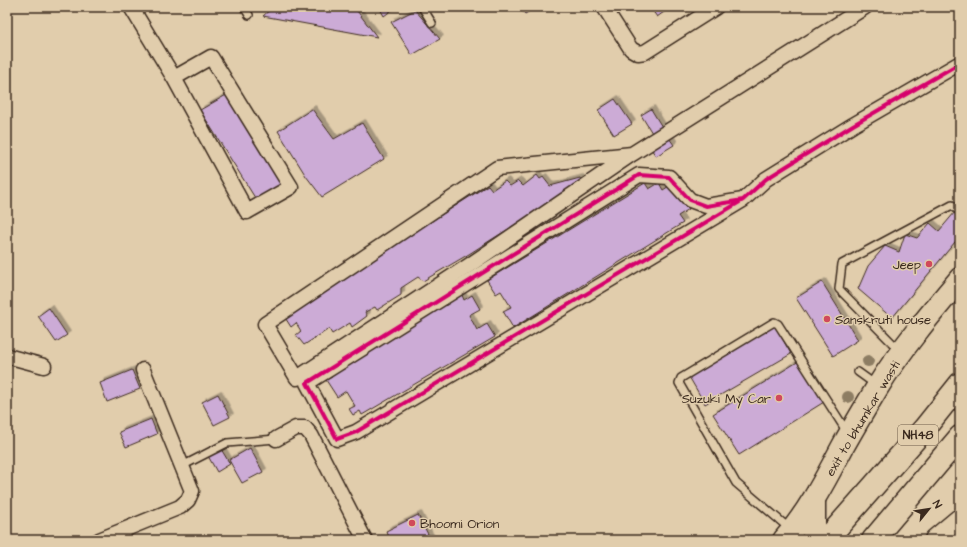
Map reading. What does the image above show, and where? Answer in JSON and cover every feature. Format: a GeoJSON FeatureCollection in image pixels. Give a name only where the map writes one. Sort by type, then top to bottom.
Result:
{"type":"FeatureCollection","features":[{"type":"Feature","properties":{"kind":"main road","name":"exit to bhumkar wasti"},"geometry":{"type":"LineString","coordinates":[[788,535],[814,500],[878,386],[935,309],[960,279]]}},
{"type":"Feature","properties":{"kind":"main road","name":"NH48"},"geometry":{"type":"LineString","coordinates":[[826,540],[924,429],[960,384]]}},
{"type":"Feature","properties":{"kind":"main road","name":"NH48"},"geometry":{"type":"LineString","coordinates":[[873,540],[960,437]]}},
{"type":"Feature","properties":{"kind":"main road"},"geometry":{"type":"LineString","coordinates":[[814,500],[814,540]]}},
{"type":"Feature","properties":{"kind":"main road"},"geometry":{"type":"LineString","coordinates":[[936,540],[960,520]]}},
{"type":"Feature","properties":{"kind":"street"},"geometry":{"type":"LineString","coordinates":[[132,7],[174,78],[247,212],[291,187],[211,57],[174,78]]}},
{"type":"Feature","properties":{"kind":"street"},"geometry":{"type":"LineString","coordinates":[[604,7],[631,49],[638,54],[645,52],[716,7]]}},
{"type":"Feature","properties":{"kind":"street"},"geometry":{"type":"LineString","coordinates":[[632,154],[497,168],[265,324],[297,378],[460,271],[632,154],[865,7]]}},
{"type":"Feature","properties":{"kind":"street"},"geometry":{"type":"LineString","coordinates":[[744,200],[706,206],[690,200],[669,177],[638,175],[306,383],[337,439],[356,432],[744,200],[766,179],[853,124],[960,63]]}},
{"type":"Feature","properties":{"kind":"street"},"geometry":{"type":"LineString","coordinates":[[7,356],[44,366]]}},
{"type":"Feature","properties":{"kind":"street"},"geometry":{"type":"LineString","coordinates":[[99,540],[180,507],[188,500],[192,491],[143,370]]}},
{"type":"Feature","properties":{"kind":"street"},"geometry":{"type":"LineString","coordinates":[[276,439],[296,428],[305,428],[311,435],[366,540]]}},
{"type":"Feature","properties":{"kind":"lane"},"geometry":{"type":"LineString","coordinates":[[244,7],[249,15]]}},
{"type":"Feature","properties":{"kind":"lane"},"geometry":{"type":"LineString","coordinates":[[422,7],[432,23]]}},
{"type":"Feature","properties":{"kind":"lane"},"geometry":{"type":"LineString","coordinates":[[902,353],[839,289],[842,264],[952,205],[960,212]]}},
{"type":"Feature","properties":{"kind":"lane"},"geometry":{"type":"LineString","coordinates":[[788,535],[736,483],[679,383],[681,378],[774,322],[778,324],[849,436]]}},
{"type":"Feature","properties":{"kind":"lane"},"geometry":{"type":"LineString","coordinates":[[858,372],[878,386]]}},
{"type":"Feature","properties":{"kind":"lane"},"geometry":{"type":"LineString","coordinates":[[182,466],[227,442],[276,439]]}},
{"type":"Feature","properties":{"kind":"building"},"geometry":{"type":"Polygon","coordinates":[[[273,7],[354,7],[377,37],[263,16],[273,7]]]}},
{"type":"Feature","properties":{"kind":"building"},"geometry":{"type":"Polygon","coordinates":[[[379,7],[396,7],[384,16],[379,7]]]}},
{"type":"Feature","properties":{"kind":"building"},"geometry":{"type":"Polygon","coordinates":[[[520,7],[536,7],[525,14],[520,7]]]}},
{"type":"Feature","properties":{"kind":"building"},"geometry":{"type":"Polygon","coordinates":[[[650,7],[671,7],[657,17],[650,7]]]}},
{"type":"Feature","properties":{"kind":"building"},"geometry":{"type":"Polygon","coordinates":[[[415,10],[440,39],[412,55],[391,22],[415,10]]]}},
{"type":"Feature","properties":{"kind":"building"},"geometry":{"type":"Polygon","coordinates":[[[228,94],[285,187],[257,201],[200,110],[228,94]]]}},
{"type":"Feature","properties":{"kind":"building"},"geometry":{"type":"Polygon","coordinates":[[[615,99],[632,124],[614,135],[598,110],[615,99]]]}},
{"type":"Feature","properties":{"kind":"building"},"geometry":{"type":"Polygon","coordinates":[[[312,109],[334,139],[362,123],[384,159],[322,197],[306,176],[278,131],[312,109]]]}},
{"type":"Feature","properties":{"kind":"building"},"geometry":{"type":"Polygon","coordinates":[[[651,109],[662,127],[652,133],[641,115],[651,109]]]}},
{"type":"Feature","properties":{"kind":"building"},"geometry":{"type":"Polygon","coordinates":[[[669,138],[674,145],[656,156],[651,149],[669,138]]]}},
{"type":"Feature","properties":{"kind":"building"},"geometry":{"type":"Polygon","coordinates":[[[537,175],[540,179],[543,177],[550,186],[580,178],[583,183],[423,281],[418,277],[401,288],[401,295],[377,310],[375,307],[365,312],[367,316],[352,327],[350,323],[332,334],[329,329],[304,345],[296,335],[301,331],[296,323],[291,327],[284,316],[488,185],[492,190],[505,181],[510,186],[518,181],[523,186],[537,175]]]}},
{"type":"Feature","properties":{"kind":"building"},"geometry":{"type":"Polygon","coordinates":[[[645,183],[649,189],[659,183],[663,190],[674,183],[689,209],[678,216],[683,223],[513,328],[503,311],[511,307],[501,291],[496,294],[487,280],[645,183]]]}},
{"type":"Feature","properties":{"kind":"building"},"geometry":{"type":"Polygon","coordinates":[[[955,212],[960,216],[960,236],[892,318],[858,289],[868,266],[885,246],[899,252],[905,234],[917,238],[930,223],[939,231],[955,212]]]}},
{"type":"Feature","properties":{"kind":"building","name":"Sanskruti house"},"geometry":{"type":"Polygon","coordinates":[[[822,282],[858,340],[833,356],[796,298],[822,282]]]}},
{"type":"Feature","properties":{"kind":"building"},"geometry":{"type":"Polygon","coordinates":[[[462,295],[464,300],[472,295],[480,309],[469,315],[477,330],[487,324],[495,337],[362,415],[360,411],[353,415],[349,409],[355,406],[346,391],[337,397],[326,380],[332,377],[329,373],[462,295]]]}},
{"type":"Feature","properties":{"kind":"building"},"geometry":{"type":"Polygon","coordinates":[[[49,308],[67,335],[56,342],[38,316],[49,308]]]}},
{"type":"Feature","properties":{"kind":"building"},"geometry":{"type":"Polygon","coordinates":[[[774,324],[791,354],[705,404],[688,375],[774,324]]]}},
{"type":"Feature","properties":{"kind":"building"},"geometry":{"type":"Polygon","coordinates":[[[799,361],[824,402],[739,455],[713,414],[799,361]]]}},
{"type":"Feature","properties":{"kind":"building"},"geometry":{"type":"Polygon","coordinates":[[[132,370],[140,389],[107,402],[100,383],[132,370]]]}},
{"type":"Feature","properties":{"kind":"building"},"geometry":{"type":"Polygon","coordinates":[[[218,394],[230,417],[214,425],[202,402],[218,394]]]}},
{"type":"Feature","properties":{"kind":"building"},"geometry":{"type":"Polygon","coordinates":[[[151,419],[157,434],[126,447],[119,432],[151,419]]]}},
{"type":"Feature","properties":{"kind":"building"},"geometry":{"type":"Polygon","coordinates":[[[250,448],[263,472],[242,483],[229,460],[250,448]]]}},
{"type":"Feature","properties":{"kind":"building"},"geometry":{"type":"Polygon","coordinates":[[[221,449],[230,464],[217,472],[208,456],[221,449]]]}},
{"type":"Feature","properties":{"kind":"building","name":"Bhoomi Orion"},"geometry":{"type":"Polygon","coordinates":[[[418,515],[431,540],[391,540],[386,531],[418,515]]]}},
{"type":"Feature","properties":{"kind":"cycle path"},"geometry":{"type":"LineString","coordinates":[[743,200],[356,432],[337,439],[307,383],[639,175],[669,177],[690,200],[706,206],[743,200],[766,179],[853,125],[960,63]]}},
{"type":"Feature","properties":{"kind":"place","name":"Jeep"},"geometry":{"type":"Point","coordinates":[929,264]}},
{"type":"Feature","properties":{"kind":"place","name":"Sanskruti house"},"geometry":{"type":"Point","coordinates":[827,319]}},
{"type":"Feature","properties":{"kind":"place","name":"Suzuki My Car"},"geometry":{"type":"Point","coordinates":[779,398]}},
{"type":"Feature","properties":{"kind":"place","name":"Bhoomi Orion"},"geometry":{"type":"Point","coordinates":[412,523]}}]}
